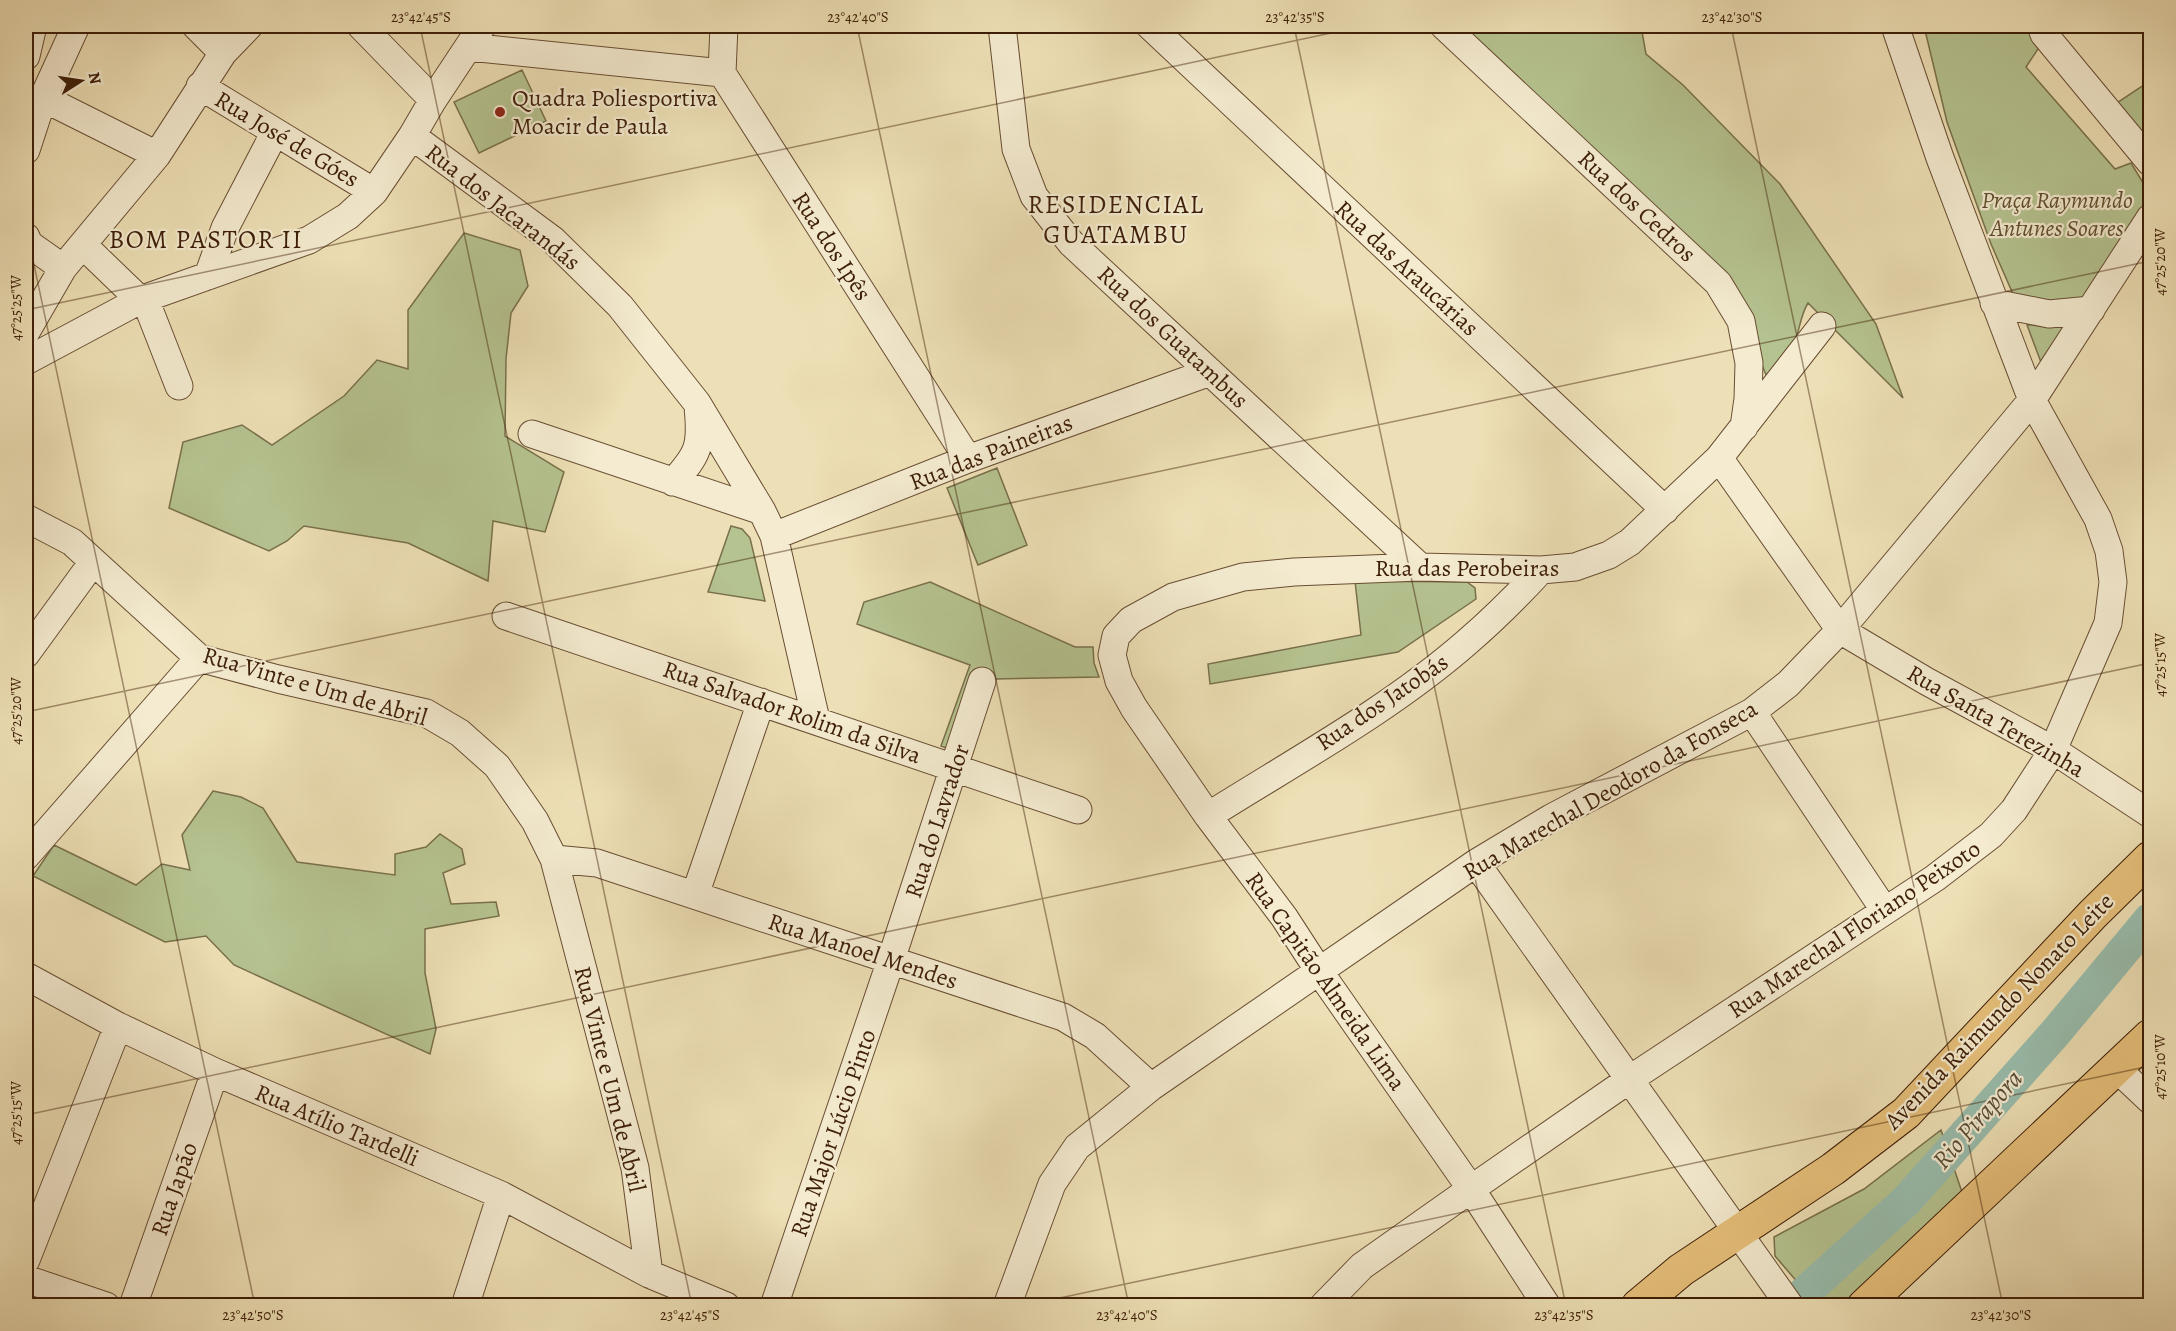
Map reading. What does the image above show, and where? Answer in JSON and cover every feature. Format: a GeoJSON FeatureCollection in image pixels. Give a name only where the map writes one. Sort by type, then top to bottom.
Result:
{"type":"FeatureCollection","features":[{"type":"Feature","properties":{"kind":"main road","name":"Avenida Raimundo Nonato Leite"},"geometry":{"type":"LineString","coordinates":[[1638,1305],[1682,1270],[1833,1169],[1906,1113],[2093,914],[2151,858]]}},
{"type":"Feature","properties":{"kind":"main road"},"geometry":{"type":"LineString","coordinates":[[1864,1305],[2151,1036]]}},
{"type":"Feature","properties":{"kind":"street"},"geometry":{"type":"LineString","coordinates":[[26,56],[33,26]]}},
{"type":"Feature","properties":{"kind":"street"},"geometry":{"type":"LineString","coordinates":[[26,150],[43,98],[76,26]]}},
{"type":"Feature","properties":{"kind":"street"},"geometry":{"type":"LineString","coordinates":[[196,26],[223,53]]}},
{"type":"Feature","properties":{"kind":"street"},"geometry":{"type":"LineString","coordinates":[[26,333],[63,268],[157,155],[223,53],[249,26]]}},
{"type":"Feature","properties":{"kind":"street"},"geometry":{"type":"LineString","coordinates":[[362,26],[433,100]]}},
{"type":"Feature","properties":{"kind":"street"},"geometry":{"type":"LineString","coordinates":[[26,361],[142,300],[309,240],[348,216],[374,192],[475,36],[722,73],[724,26]]}},
{"type":"Feature","properties":{"kind":"street","name":"Rua dos Guatambus"},"geometry":{"type":"LineString","coordinates":[[1002,26],[1016,149],[1034,196],[1071,243],[1419,567]]}},
{"type":"Feature","properties":{"kind":"street","name":"Rua das Araucárias"},"geometry":{"type":"LineString","coordinates":[[1150,26],[1665,510]]}},
{"type":"Feature","properties":{"kind":"street","name":"Rua dos Cedros"},"geometry":{"type":"LineString","coordinates":[[1444,26],[1718,283],[1741,321],[1749,363],[1748,399],[1743,428]]}},
{"type":"Feature","properties":{"kind":"street"},"geometry":{"type":"LineString","coordinates":[[1895,26],[1940,158]]}},
{"type":"Feature","properties":{"kind":"street"},"geometry":{"type":"LineString","coordinates":[[1914,26],[1940,158]]}},
{"type":"Feature","properties":{"kind":"street"},"geometry":{"type":"LineString","coordinates":[[2041,26],[2044,34],[2151,162]]}},
{"type":"Feature","properties":{"kind":"street","name":"Rua dos Ipês"},"geometry":{"type":"LineString","coordinates":[[722,73],[968,459]]}},
{"type":"Feature","properties":{"kind":"street","name":"Rua José de Góes"},"geometry":{"type":"LineString","coordinates":[[200,86],[374,192]]}},
{"type":"Feature","properties":{"kind":"street"},"geometry":{"type":"LineString","coordinates":[[43,98],[157,155]]}},
{"type":"Feature","properties":{"kind":"street"},"geometry":{"type":"LineString","coordinates":[[208,276],[225,228],[275,132]]}},
{"type":"Feature","properties":{"kind":"street","name":"Rua dos Jacarandás"},"geometry":{"type":"LineString","coordinates":[[412,136],[553,240],[620,306],[697,403],[762,511],[774,536],[816,720]]}},
{"type":"Feature","properties":{"kind":"street","name":"Rua Marechal Floriano Peixoto"},"geometry":{"type":"LineString","coordinates":[[1323,1305],[1362,1266],[1471,1189],[1630,1079],[1935,878],[1991,835],[2014,810],[2053,750],[2108,623],[2113,582],[2109,551],[2098,519],[2032,400],[1940,158]]}},
{"type":"Feature","properties":{"kind":"street","name":"Rua Marechal Deodoro da Fonseca"},"geometry":{"type":"LineString","coordinates":[[1007,1305],[1052,1184],[1077,1147],[1151,1087],[1476,863],[1551,818],[1752,712],[1788,684],[1840,630],[2032,400],[2151,218]]}},
{"type":"Feature","properties":{"kind":"street"},"geometry":{"type":"LineString","coordinates":[[26,237],[29,244],[63,268]]}},
{"type":"Feature","properties":{"kind":"street"},"geometry":{"type":"LineString","coordinates":[[83,244],[142,300],[179,386]]}},
{"type":"Feature","properties":{"kind":"street"},"geometry":{"type":"LineString","coordinates":[[1994,303],[2049,314],[2091,310]]}},
{"type":"Feature","properties":{"kind":"street","name":"Rua das Perobeiras"},"geometry":{"type":"LineString","coordinates":[[1112,655],[1116,636],[1131,620],[1173,597],[1233,580],[1294,572],[1419,567],[1541,570],[1575,567],[1609,555],[1630,542],[1719,458],[1822,326]]}},
{"type":"Feature","properties":{"kind":"street","name":"Rua das Paineiras"},"geometry":{"type":"LineString","coordinates":[[774,536],[968,459],[1210,372]]}},
{"type":"Feature","properties":{"kind":"street"},"geometry":{"type":"LineString","coordinates":[[673,482],[689,465],[699,447],[700,428],[697,403]]}},
{"type":"Feature","properties":{"kind":"street"},"geometry":{"type":"LineString","coordinates":[[532,434],[762,511]]}},
{"type":"Feature","properties":{"kind":"street"},"geometry":{"type":"LineString","coordinates":[[1719,458],[1840,630]]}},
{"type":"Feature","properties":{"kind":"street","name":"Rua Vinte e Um de Abril"},"geometry":{"type":"LineString","coordinates":[[26,518],[72,542],[199,658],[278,679],[426,713],[460,733],[497,766],[535,821],[554,859],[635,1168],[649,1274]]}},
{"type":"Feature","properties":{"kind":"street"},"geometry":{"type":"LineString","coordinates":[[26,654],[93,562]]}},
{"type":"Feature","properties":{"kind":"street","name":"Rua dos Jatobás"},"geometry":{"type":"LineString","coordinates":[[1208,816],[1392,700],[1464,645],[1506,608],[1541,570]]}},
{"type":"Feature","properties":{"kind":"street","name":"Rua Salvador Rolim da Silva"},"geometry":{"type":"LineString","coordinates":[[506,616],[1078,810]]}},
{"type":"Feature","properties":{"kind":"street","name":"Rua Santa Terezinha"},"geometry":{"type":"LineString","coordinates":[[1840,630],[1926,681],[2053,750],[2151,814]]}},
{"type":"Feature","properties":{"kind":"street","name":"Rua Capitão Almeida Lima"},"geometry":{"type":"LineString","coordinates":[[1112,655],[1119,681],[1134,708],[1208,816],[1284,917],[1471,1189],[1547,1305]]}},
{"type":"Feature","properties":{"kind":"street"},"geometry":{"type":"LineString","coordinates":[[26,856],[199,658]]}},
{"type":"Feature","properties":{"kind":"street","name":"Rua do Lavrador"},"geometry":{"type":"LineString","coordinates":[[891,960],[982,681]]}},
{"type":"Feature","properties":{"kind":"street"},"geometry":{"type":"LineString","coordinates":[[696,895],[761,702]]}},
{"type":"Feature","properties":{"kind":"street"},"geometry":{"type":"LineString","coordinates":[[1752,712],[1885,911]]}},
{"type":"Feature","properties":{"kind":"street","name":"Rua Manoel Mendes"},"geometry":{"type":"LineString","coordinates":[[554,859],[597,863],[1063,1017],[1095,1036],[1151,1087]]}},
{"type":"Feature","properties":{"kind":"street"},"geometry":{"type":"LineString","coordinates":[[1476,863],[1790,1305]]}},
{"type":"Feature","properties":{"kind":"street","name":"Rua Major Lúcio Pinto"},"geometry":{"type":"LineString","coordinates":[[774,1305],[891,960]]}},
{"type":"Feature","properties":{"kind":"street","name":"Rua Atílio Tardelli"},"geometry":{"type":"LineString","coordinates":[[26,976],[118,1026],[215,1072],[501,1195],[649,1274],[726,1305]]}},
{"type":"Feature","properties":{"kind":"street"},"geometry":{"type":"LineString","coordinates":[[26,1260],[118,1026]]}},
{"type":"Feature","properties":{"kind":"street"},"geometry":{"type":"LineString","coordinates":[[2116,1068],[2151,1100]]}},
{"type":"Feature","properties":{"kind":"street","name":"Rua Japão"},"geometry":{"type":"LineString","coordinates":[[134,1305],[215,1072]]}},
{"type":"Feature","properties":{"kind":"street"},"geometry":{"type":"LineString","coordinates":[[465,1305],[501,1195]]}},
{"type":"Feature","properties":{"kind":"street"},"geometry":{"type":"LineString","coordinates":[[26,1279],[106,1305]]}},
{"type":"Feature","properties":{"kind":"green space"},"geometry":{"type":"Polygon","coordinates":[[[1461,26],[1641,26],[1646,54],[1683,85],[1780,184],[1876,324],[1903,398],[1808,303],[1792,349],[1782,362],[1766,375],[1758,355],[1748,307],[1731,278],[1461,26]]]}},
{"type":"Feature","properties":{"kind":"green space","name":"Praça Raymundo Antunes Soares"},"geometry":{"type":"Polygon","coordinates":[[[1924,26],[2031,26],[2042,43],[2026,67],[2115,169],[2131,163],[2145,186],[2149,209],[2091,293],[2075,307],[2017,303],[1991,244],[1947,122],[1924,26]]]}},
{"type":"Feature","properties":{"kind":"green space","name":"Quadra Poliesportiva Moacir de Paula"},"geometry":{"type":"Polygon","coordinates":[[[522,70],[546,121],[479,153],[454,102],[522,70]]]}},
{"type":"Feature","properties":{"kind":"green space"},"geometry":{"type":"Polygon","coordinates":[[[2150,81],[2150,139],[2135,129],[2114,105],[2150,81]]]}},
{"type":"Feature","properties":{"kind":"green space"},"geometry":{"type":"Polygon","coordinates":[[[464,233],[520,250],[528,286],[511,313],[506,359],[505,436],[564,472],[545,532],[493,521],[488,581],[408,543],[304,526],[287,541],[269,551],[169,508],[183,442],[242,425],[272,445],[344,396],[377,360],[408,369],[408,310],[464,233]]]}},
{"type":"Feature","properties":{"kind":"green space"},"geometry":{"type":"Polygon","coordinates":[[[2070,324],[2042,365],[2027,325],[2070,324]]]}},
{"type":"Feature","properties":{"kind":"green space"},"geometry":{"type":"Polygon","coordinates":[[[997,468],[1027,545],[978,565],[947,488],[997,468]]]}},
{"type":"Feature","properties":{"kind":"green space"},"geometry":{"type":"Polygon","coordinates":[[[731,526],[742,529],[750,538],[765,601],[708,592],[731,526]]]}},
{"type":"Feature","properties":{"kind":"green space"},"geometry":{"type":"Polygon","coordinates":[[[1355,581],[1467,582],[1475,588],[1476,599],[1398,652],[1210,684],[1208,664],[1361,635],[1355,581]]]}},
{"type":"Feature","properties":{"kind":"green space"},"geometry":{"type":"Polygon","coordinates":[[[930,582],[1075,647],[1093,647],[1094,663],[1099,677],[996,679],[969,756],[941,746],[970,665],[857,624],[864,602],[930,582]]]}},
{"type":"Feature","properties":{"kind":"green space"},"geometry":{"type":"Polygon","coordinates":[[[213,791],[241,797],[263,808],[297,862],[395,875],[395,854],[426,847],[440,834],[462,849],[465,864],[443,873],[451,904],[496,902],[499,916],[425,929],[425,973],[436,1029],[430,1054],[234,965],[206,936],[165,942],[33,876],[54,845],[136,885],[162,864],[190,870],[182,835],[213,791]]]}},
{"type":"Feature","properties":{"kind":"green space"},"geometry":{"type":"Polygon","coordinates":[[[1941,1130],[1965,1201],[1853,1305],[1817,1305],[1775,1256],[1774,1237],[1864,1189],[1941,1130]]]}},
{"type":"Feature","properties":{"kind":"waterway","name":"Rio Pirapora"},"geometry":{"type":"LineString","coordinates":[[1790,1306],[1906,1201],[2056,1032],[2150,919]]}},
{"type":"Feature","properties":{"kind":"place","name":"Quadra Poliesportiva Moacir de Paula"},"geometry":{"type":"Point","coordinates":[500,112]}},
{"type":"Feature","properties":{"kind":"district","name":"RESIDENCIAL GUATAMBU"},"geometry":{"type":"Point","coordinates":[1116,218]}},
{"type":"Feature","properties":{"kind":"district","name":"BOM PASTOR II"},"geometry":{"type":"Point","coordinates":[206,239]}}]}
